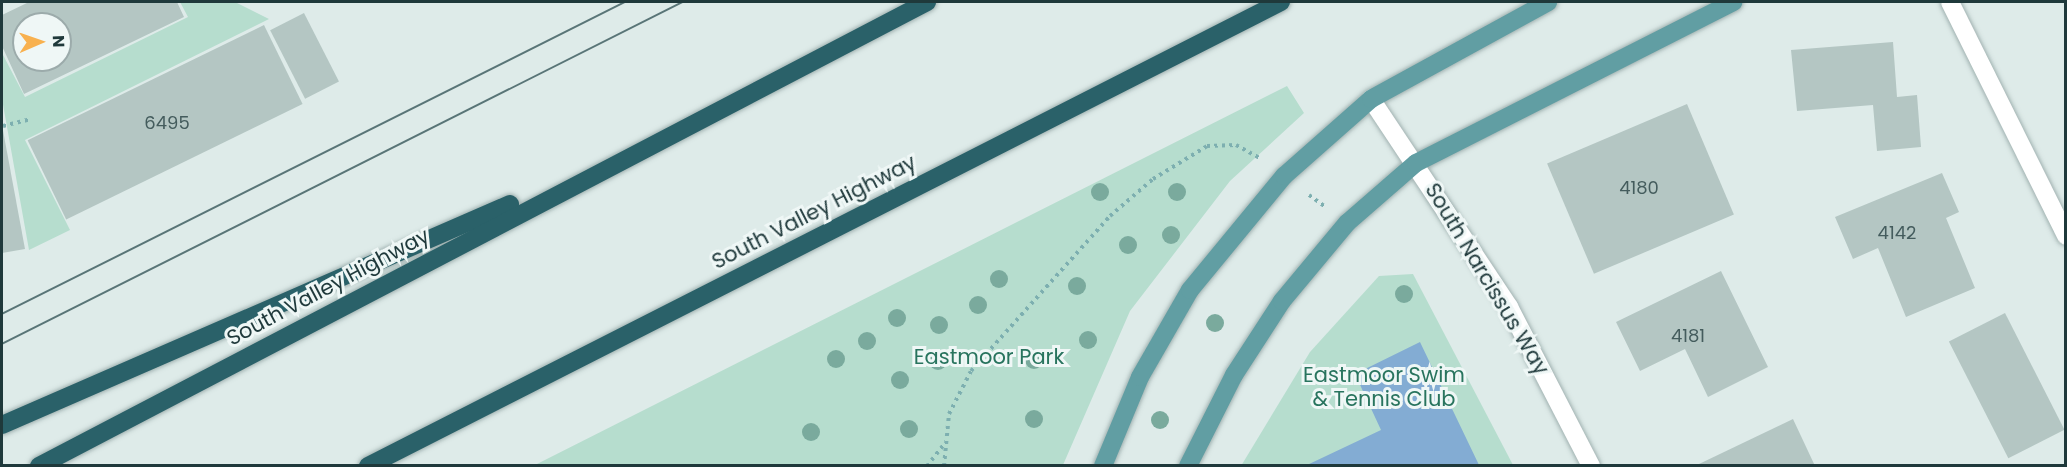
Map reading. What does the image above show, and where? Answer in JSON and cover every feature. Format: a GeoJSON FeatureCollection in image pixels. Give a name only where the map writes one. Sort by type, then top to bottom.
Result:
{"type":"FeatureCollection","features":[{"type":"Feature","properties":{"kind":"highway","name":"South Valley Highway"},"geometry":{"type":"LineString","coordinates":[[39,465],[647,144],[927,2]]}},
{"type":"Feature","properties":{"kind":"highway","name":"South Valley Highway"},"geometry":{"type":"LineString","coordinates":[[368,465],[1281,2]]}},
{"type":"Feature","properties":{"kind":"highway"},"geometry":{"type":"LineString","coordinates":[[2,425],[647,144]]}},
{"type":"Feature","properties":{"kind":"main road"},"geometry":{"type":"LineString","coordinates":[[1103,465],[1113,434],[1190,290],[1284,176],[1371,99],[1548,2]]}},
{"type":"Feature","properties":{"kind":"main road"},"geometry":{"type":"LineString","coordinates":[[1188,464],[1257,336],[1347,223],[1416,163],[1734,2]]}},
{"type":"Feature","properties":{"kind":"street"},"geometry":{"type":"LineString","coordinates":[[1950,2],[2066,236]]}},
{"type":"Feature","properties":{"kind":"street","name":"South Narcissus Way"},"geometry":{"type":"LineString","coordinates":[[1371,99],[1416,163],[1509,307],[1591,465]]}},
{"type":"Feature","properties":{"kind":"path"},"geometry":{"type":"LineString","coordinates":[[3,126],[31,119]]}},
{"type":"Feature","properties":{"kind":"path"},"geometry":{"type":"LineString","coordinates":[[944,465],[945,444],[957,392],[987,350],[1110,216],[1154,179],[1193,152],[1223,145],[1250,151],[1347,223]]}},
{"type":"Feature","properties":{"kind":"path"},"geometry":{"type":"LineString","coordinates":[[927,465],[945,444]]}},
{"type":"Feature","properties":{"kind":"green space"},"geometry":{"type":"Polygon","coordinates":[[[180,2],[235,2],[269,19],[25,140],[70,230],[29,250],[2,99],[2,53],[25,97],[188,17],[180,2]]]}},
{"type":"Feature","properties":{"kind":"green space","name":"Eastmoor Park"},"geometry":{"type":"Polygon","coordinates":[[[1287,86],[1304,113],[1230,181],[1130,311],[1063,465],[535,465],[1287,86]]]}},
{"type":"Feature","properties":{"kind":"green space","name":"Eastmoor Swim & Tennis Club"},"geometry":{"type":"Polygon","coordinates":[[[1413,274],[1513,465],[1241,466],[1310,352],[1379,276],[1413,274]]]}},
{"type":"Feature","properties":{"kind":"water"},"geometry":{"type":"Polygon","coordinates":[[[1420,342],[1479,465],[1307,465],[1381,430],[1355,374],[1420,342]]]}},
{"type":"Feature","properties":{"kind":"building"},"geometry":{"type":"Polygon","coordinates":[[[29,2],[177,2],[184,17],[72,71],[72,12],[12,12],[12,68],[2,46],[2,15],[29,2]]]}},
{"type":"Feature","properties":{"kind":"building"},"geometry":{"type":"Polygon","coordinates":[[[304,13],[339,82],[305,99],[270,30],[304,13]]]}},
{"type":"Feature","properties":{"kind":"building"},"geometry":{"type":"Polygon","coordinates":[[[264,25],[303,104],[66,219],[28,140],[264,25]]]}},
{"type":"Feature","properties":{"kind":"building"},"geometry":{"type":"Polygon","coordinates":[[[1893,42],[1897,97],[1917,95],[1921,147],[1877,151],[1873,105],[1797,111],[1791,50],[1893,42]]]}},
{"type":"Feature","properties":{"kind":"building"},"geometry":{"type":"Polygon","coordinates":[[[14,72],[70,72],[24,94],[14,72]]]}},
{"type":"Feature","properties":{"kind":"building"},"geometry":{"type":"Polygon","coordinates":[[[1687,104],[1734,214],[1594,274],[1547,163],[1687,104]]]}},
{"type":"Feature","properties":{"kind":"building"},"geometry":{"type":"Polygon","coordinates":[[[2,125],[25,249],[2,253],[2,125]]]}},
{"type":"Feature","properties":{"kind":"building"},"geometry":{"type":"Polygon","coordinates":[[[1942,173],[1959,212],[1946,218],[1975,288],[1906,317],[1878,248],[1853,259],[1835,217],[1942,173]]]}},
{"type":"Feature","properties":{"kind":"building"},"geometry":{"type":"Polygon","coordinates":[[[1721,271],[1768,367],[1708,397],[1685,349],[1640,371],[1616,322],[1721,271]]]}},
{"type":"Feature","properties":{"kind":"building"},"geometry":{"type":"Polygon","coordinates":[[[2005,313],[2064,430],[2008,458],[1949,342],[2005,313]]]}},
{"type":"Feature","properties":{"kind":"building"},"geometry":{"type":"Polygon","coordinates":[[[1793,419],[1815,466],[1700,466],[1699,464],[1793,419]]]}},
{"type":"Feature","properties":{"kind":"tram line"},"geometry":{"type":"LineString","coordinates":[[2,314],[625,2]]}},
{"type":"Feature","properties":{"kind":"tram line"},"geometry":{"type":"LineString","coordinates":[[2,344],[683,2]]}}]}
